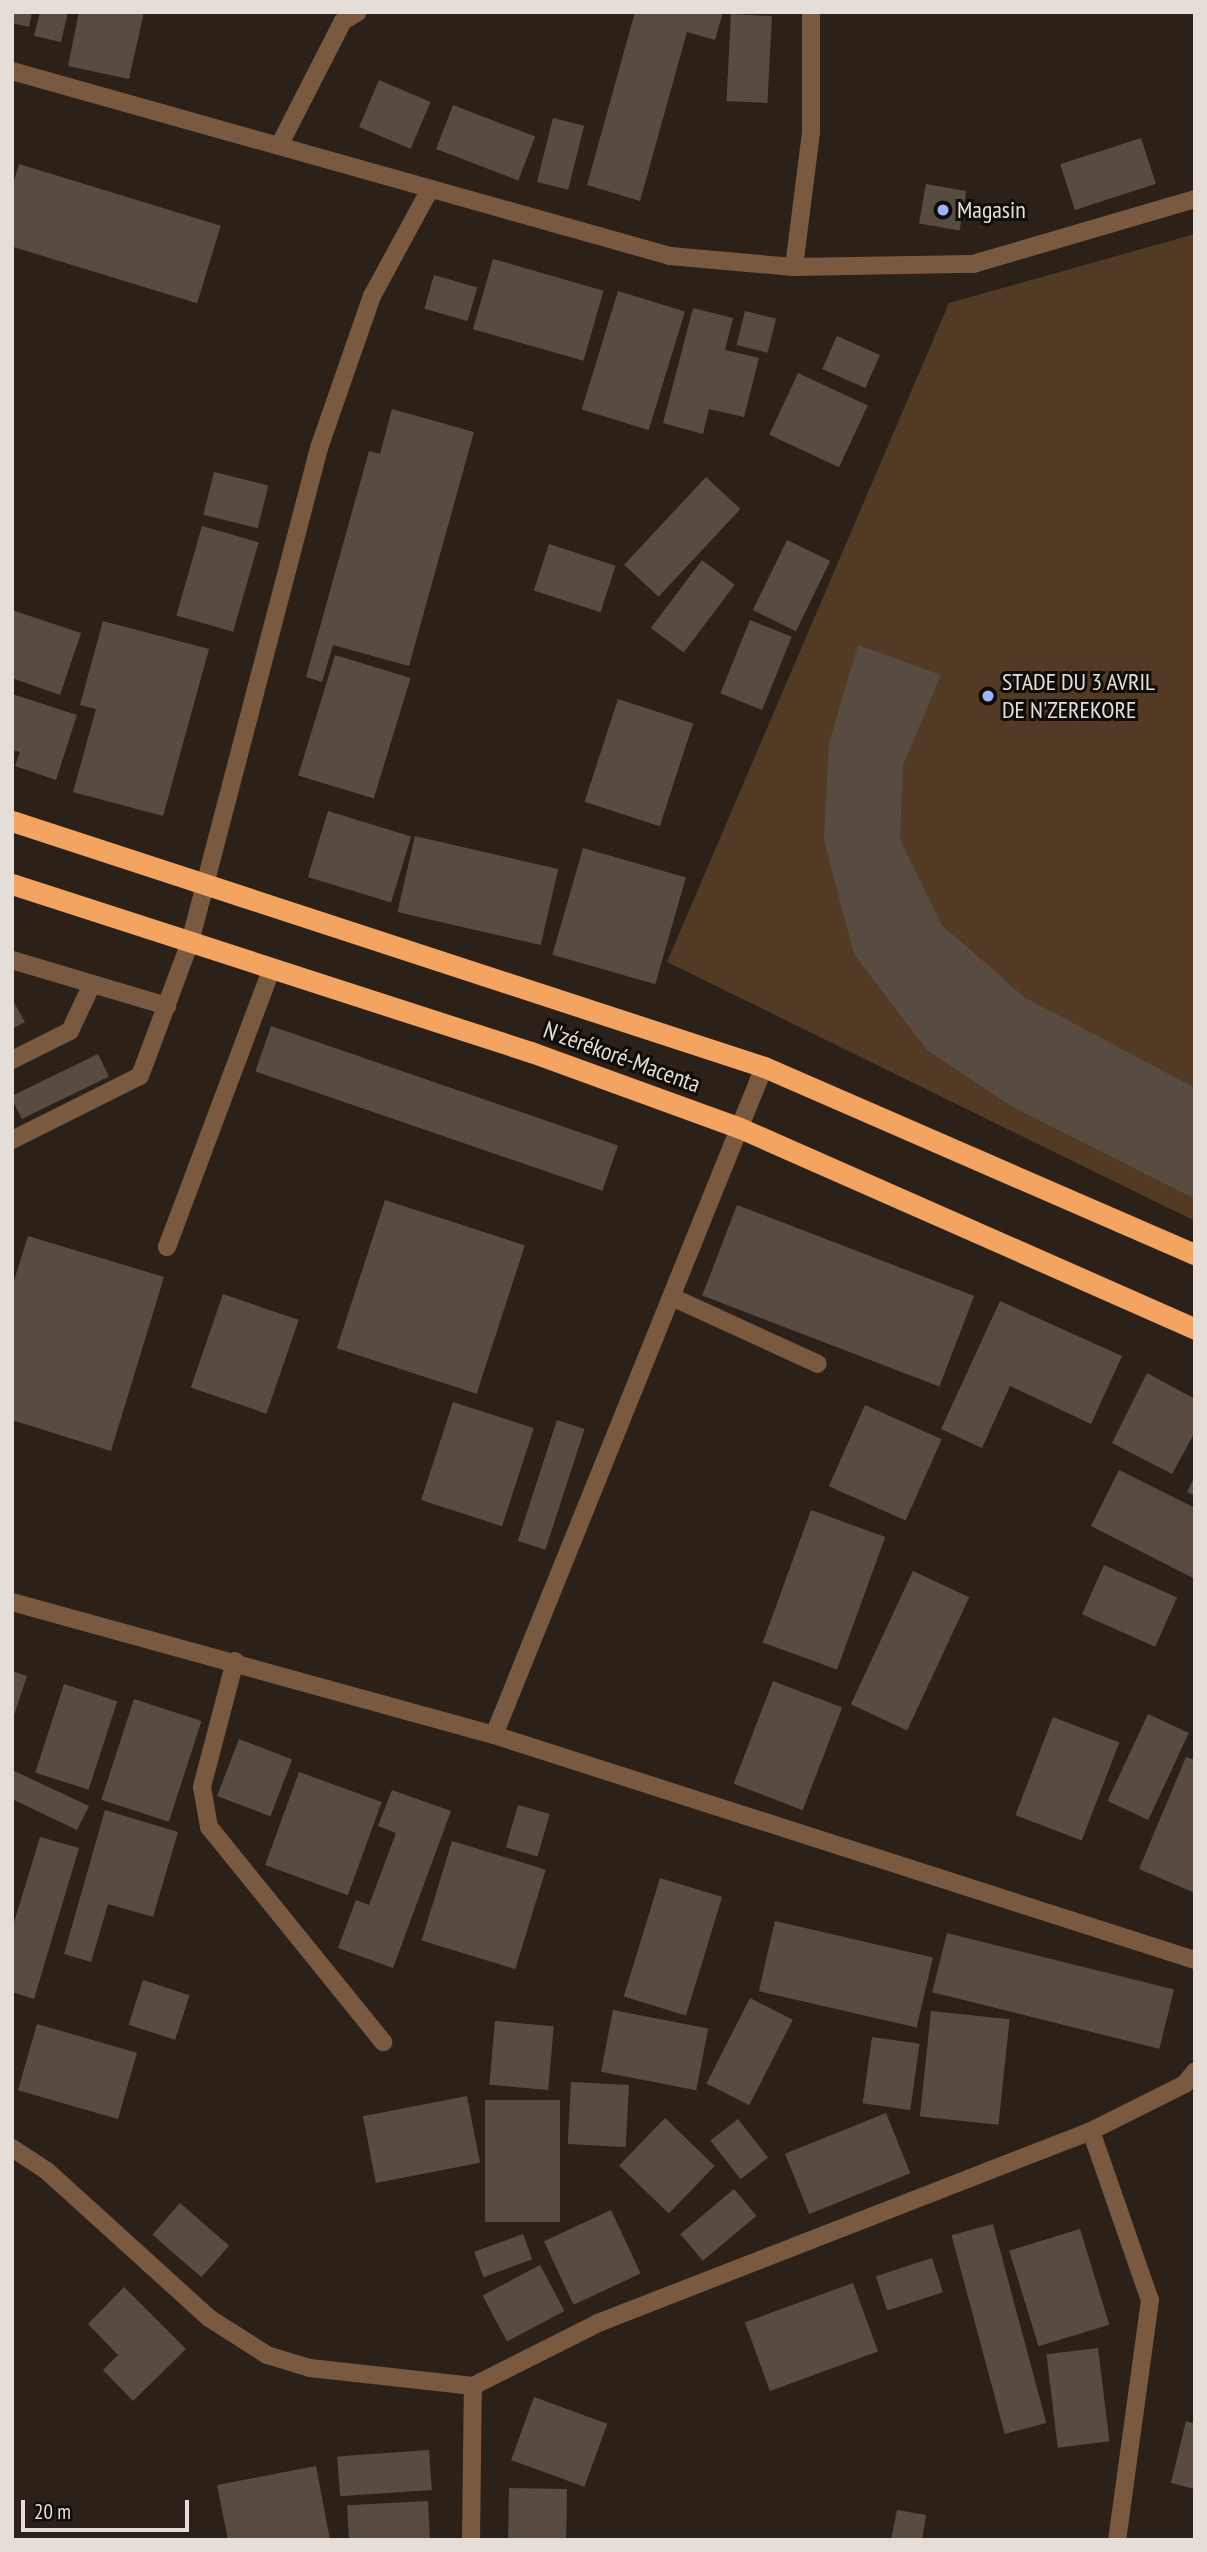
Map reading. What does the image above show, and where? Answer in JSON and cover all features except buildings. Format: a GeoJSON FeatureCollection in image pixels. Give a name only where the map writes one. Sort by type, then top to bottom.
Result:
{"type":"FeatureCollection","features":[{"type":"Feature","properties":{"kind":"highway"},"geometry":{"type":"LineString","coordinates":[[12,821],[764,1067],[1195,1254]]}},
{"type":"Feature","properties":{"kind":"highway","name":"N'zérékoré-Macenta"},"geometry":{"type":"LineString","coordinates":[[12,884],[272,968],[740,1128],[1195,1329]]}},
{"type":"Feature","properties":{"kind":"street"},"geometry":{"type":"LineString","coordinates":[[279,146],[343,21],[358,12]]}},
{"type":"Feature","properties":{"kind":"street"},"geometry":{"type":"LineString","coordinates":[[794,267],[811,132],[811,12]]}},
{"type":"Feature","properties":{"kind":"street"},"geometry":{"type":"LineString","coordinates":[[12,71],[670,256],[794,267],[972,264],[1195,199]]}},
{"type":"Feature","properties":{"kind":"street"},"geometry":{"type":"LineString","coordinates":[[12,1140],[140,1076],[209,884],[319,448],[372,296],[430,189]]}},
{"type":"Feature","properties":{"kind":"street"},"geometry":{"type":"LineString","coordinates":[[12,960],[167,1006]]}},
{"type":"Feature","properties":{"kind":"street"},"geometry":{"type":"LineString","coordinates":[[167,1247],[272,968]]}},
{"type":"Feature","properties":{"kind":"street"},"geometry":{"type":"LineString","coordinates":[[12,1060],[70,1031],[92,984]]}},
{"type":"Feature","properties":{"kind":"street"},"geometry":{"type":"LineString","coordinates":[[494,1735],[674,1297],[764,1067]]}},
{"type":"Feature","properties":{"kind":"street"},"geometry":{"type":"LineString","coordinates":[[674,1297],[818,1364]]}},
{"type":"Feature","properties":{"kind":"street"},"geometry":{"type":"LineString","coordinates":[[12,1602],[235,1661],[494,1735],[1195,1961]]}},
{"type":"Feature","properties":{"kind":"street"},"geometry":{"type":"LineString","coordinates":[[235,1661],[202,1787],[209,1828],[383,2042]]}},
{"type":"Feature","properties":{"kind":"street"},"geometry":{"type":"LineString","coordinates":[[12,2148],[47,2171],[209,2318],[267,2355],[310,2368],[473,2386],[598,2323],[1091,2131],[1185,2084],[1195,2071]]}},
{"type":"Feature","properties":{"kind":"street"},"geometry":{"type":"LineString","coordinates":[[1091,2131],[1150,2300],[1117,2540]]}},
{"type":"Feature","properties":{"kind":"street"},"geometry":{"type":"LineString","coordinates":[[471,2540],[473,2386]]}},
{"type":"Feature","properties":{"kind":"shaded area","name":"STADE DU 3 AVRIL DE N'ZEREKORE"},"geometry":{"type":"Polygon","coordinates":[[[1195,234],[1195,1221],[667,962],[949,303],[1195,234]]]}},
{"type":"Feature","properties":{"kind":"place","name":"Magasin"},"geometry":{"type":"Point","coordinates":[943,210]}},
{"type":"Feature","properties":{"kind":"place","name":"STADE DU 3 AVRIL DE N'ZEREKORE"},"geometry":{"type":"Point","coordinates":[988,696]}}]}
